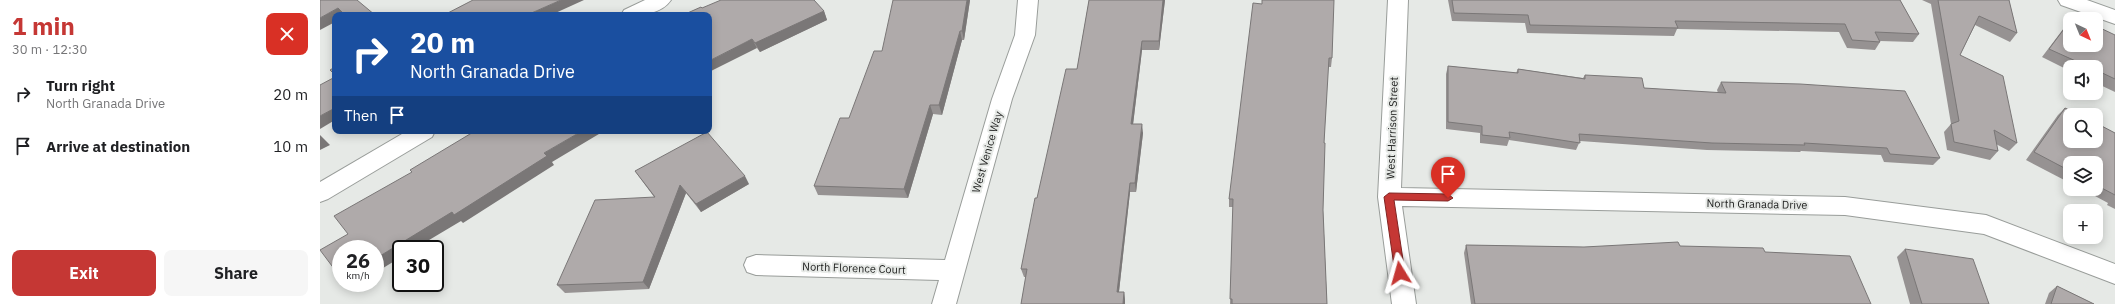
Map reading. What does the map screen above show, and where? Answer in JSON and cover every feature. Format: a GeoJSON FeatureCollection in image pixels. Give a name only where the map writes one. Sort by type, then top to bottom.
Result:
{"type":"FeatureCollection","features":[{"type":"Feature","properties":{"kind":"street"},"geometry":{"type":"LineString","coordinates":[[637,12],[661,0]]}},
{"type":"Feature","properties":{"kind":"street","name":"West Venice Way"},"geometry":{"type":"LineString","coordinates":[[944,304],[952,270],[1002,99],[1025,35],[1028,0]]}},
{"type":"Feature","properties":{"kind":"street","name":"West Harrison Street"},"geometry":{"type":"LineString","coordinates":[[1398,0],[1389,197],[1404,304]]}},
{"type":"Feature","properties":{"kind":"street"},"geometry":{"type":"LineString","coordinates":[[2068,0],[2115,17]]}},
{"type":"Feature","properties":{"kind":"street"},"geometry":{"type":"LineString","coordinates":[[320,193],[419,134]]}},
{"type":"Feature","properties":{"kind":"street","name":"North Granada Drive"},"geometry":{"type":"LineString","coordinates":[[1389,197],[1846,206],[1986,225],[2115,274]]}},
{"type":"Feature","properties":{"kind":"street","name":"North Florence Court"},"geometry":{"type":"LineString","coordinates":[[756,265],[952,270]]}},
{"type":"Feature","properties":{"kind":"building"},"geometry":{"type":"Polygon","coordinates":[[[320,0],[357,0],[371,12],[342,12],[338,8],[320,18],[320,0]]]}},
{"type":"Feature","properties":{"kind":"building"},"geometry":{"type":"Polygon","coordinates":[[[473,0],[561,0],[534,12],[450,12],[473,0]]]}},
{"type":"Feature","properties":{"kind":"building"},"geometry":{"type":"Polygon","coordinates":[[[721,0],[814,0],[824,11],[755,43],[752,39],[712,59],[712,12],[690,12],[701,7],[702,8],[721,0]]]}},
{"type":"Feature","properties":{"kind":"building"},"geometry":{"type":"Polygon","coordinates":[[[893,0],[967,0],[962,31],[960,31],[939,105],[930,105],[904,189],[814,186],[840,118],[849,118],[874,51],[882,51],[893,0]]]}},
{"type":"Feature","properties":{"kind":"building"},"geometry":{"type":"Polygon","coordinates":[[[1089,0],[1163,0],[1159,41],[1142,41],[1131,124],[1142,124],[1135,183],[1130,183],[1117,292],[1124,292],[1123,304],[1021,304],[1027,269],[1021,269],[1035,198],[1037,198],[1066,69],[1077,69],[1089,0]]]}},
{"type":"Feature","properties":{"kind":"building"},"geometry":{"type":"Polygon","coordinates":[[[1262,0],[1334,0],[1332,58],[1329,58],[1324,143],[1323,210],[1327,304],[1232,304],[1232,299],[1230,299],[1233,199],[1229,199],[1253,3],[1262,4],[1262,0]]]}},
{"type":"Feature","properties":{"kind":"building"},"geometry":{"type":"Polygon","coordinates":[[[1452,0],[1900,0],[1919,34],[1875,32],[1880,42],[1852,40],[1845,24],[1675,21],[1678,28],[1530,25],[1528,15],[1454,13],[1452,0]]]}},
{"type":"Feature","properties":{"kind":"building"},"geometry":{"type":"Polygon","coordinates":[[[1938,0],[2009,0],[2017,33],[1979,16],[1960,55],[2003,76],[2017,143],[1994,130],[1998,151],[1954,142],[1951,124],[1959,121],[1938,0]]]}},
{"type":"Feature","properties":{"kind":"building"},"geometry":{"type":"Polygon","coordinates":[[[2103,29],[2115,35],[2115,79],[2103,73],[2103,60],[2073,60],[2049,49],[2063,30],[2063,52],[2103,52],[2103,29]]]}},
{"type":"Feature","properties":{"kind":"building"},"geometry":{"type":"Polygon","coordinates":[[[1448,66],[1518,73],[1518,69],[1585,79],[1585,75],[1642,78],[1644,88],[1726,93],[1721,82],[1800,84],[1905,91],[1940,158],[1890,154],[1887,148],[1804,143],[1805,145],[1712,143],[1579,134],[1580,143],[1509,132],[1510,138],[1482,135],[1482,126],[1448,122],[1448,66]]]}},
{"type":"Feature","properties":{"kind":"building"},"geometry":{"type":"Polygon","coordinates":[[[332,79],[332,110],[320,116],[320,85],[332,79]]]}},
{"type":"Feature","properties":{"kind":"building"},"geometry":{"type":"Polygon","coordinates":[[[2063,111],[2063,148],[2103,148],[2103,127],[2115,133],[2115,195],[2103,189],[2103,156],[2063,156],[2063,167],[2034,152],[2063,111]]]}},
{"type":"Feature","properties":{"kind":"building"},"geometry":{"type":"Polygon","coordinates":[[[470,134],[577,134],[544,153],[547,156],[454,215],[452,212],[406,240],[392,240],[392,249],[384,254],[384,240],[338,240],[348,234],[334,216],[412,172],[410,170],[470,134]]]}},
{"type":"Feature","properties":{"kind":"building"},"geometry":{"type":"Polygon","coordinates":[[[703,134],[709,134],[745,176],[696,204],[680,185],[643,282],[557,285],[595,200],[655,197],[635,171],[703,134]]]}},
{"type":"Feature","properties":{"kind":"building"},"geometry":{"type":"Polygon","coordinates":[[[1678,242],[1680,246],[1763,248],[1765,252],[1850,256],[1871,304],[1475,304],[1466,245],[1584,247],[1678,242]]]}},
{"type":"Feature","properties":{"kind":"building"},"geometry":{"type":"Polygon","coordinates":[[[332,243],[332,266],[320,250],[332,243]]]}},
{"type":"Feature","properties":{"kind":"building"},"geometry":{"type":"Polygon","coordinates":[[[1905,249],[1973,259],[1989,304],[1922,304],[1905,249]]]}},
{"type":"Feature","properties":{"kind":"building"},"geometry":{"type":"Polygon","coordinates":[[[2057,286],[2094,304],[2051,304],[2057,286]]]}},
{"type":"Feature","properties":{"kind":"route"},"geometry":{"type":"LineString","coordinates":[[1400,273],[1389,197],[1448,198]]}}]}
